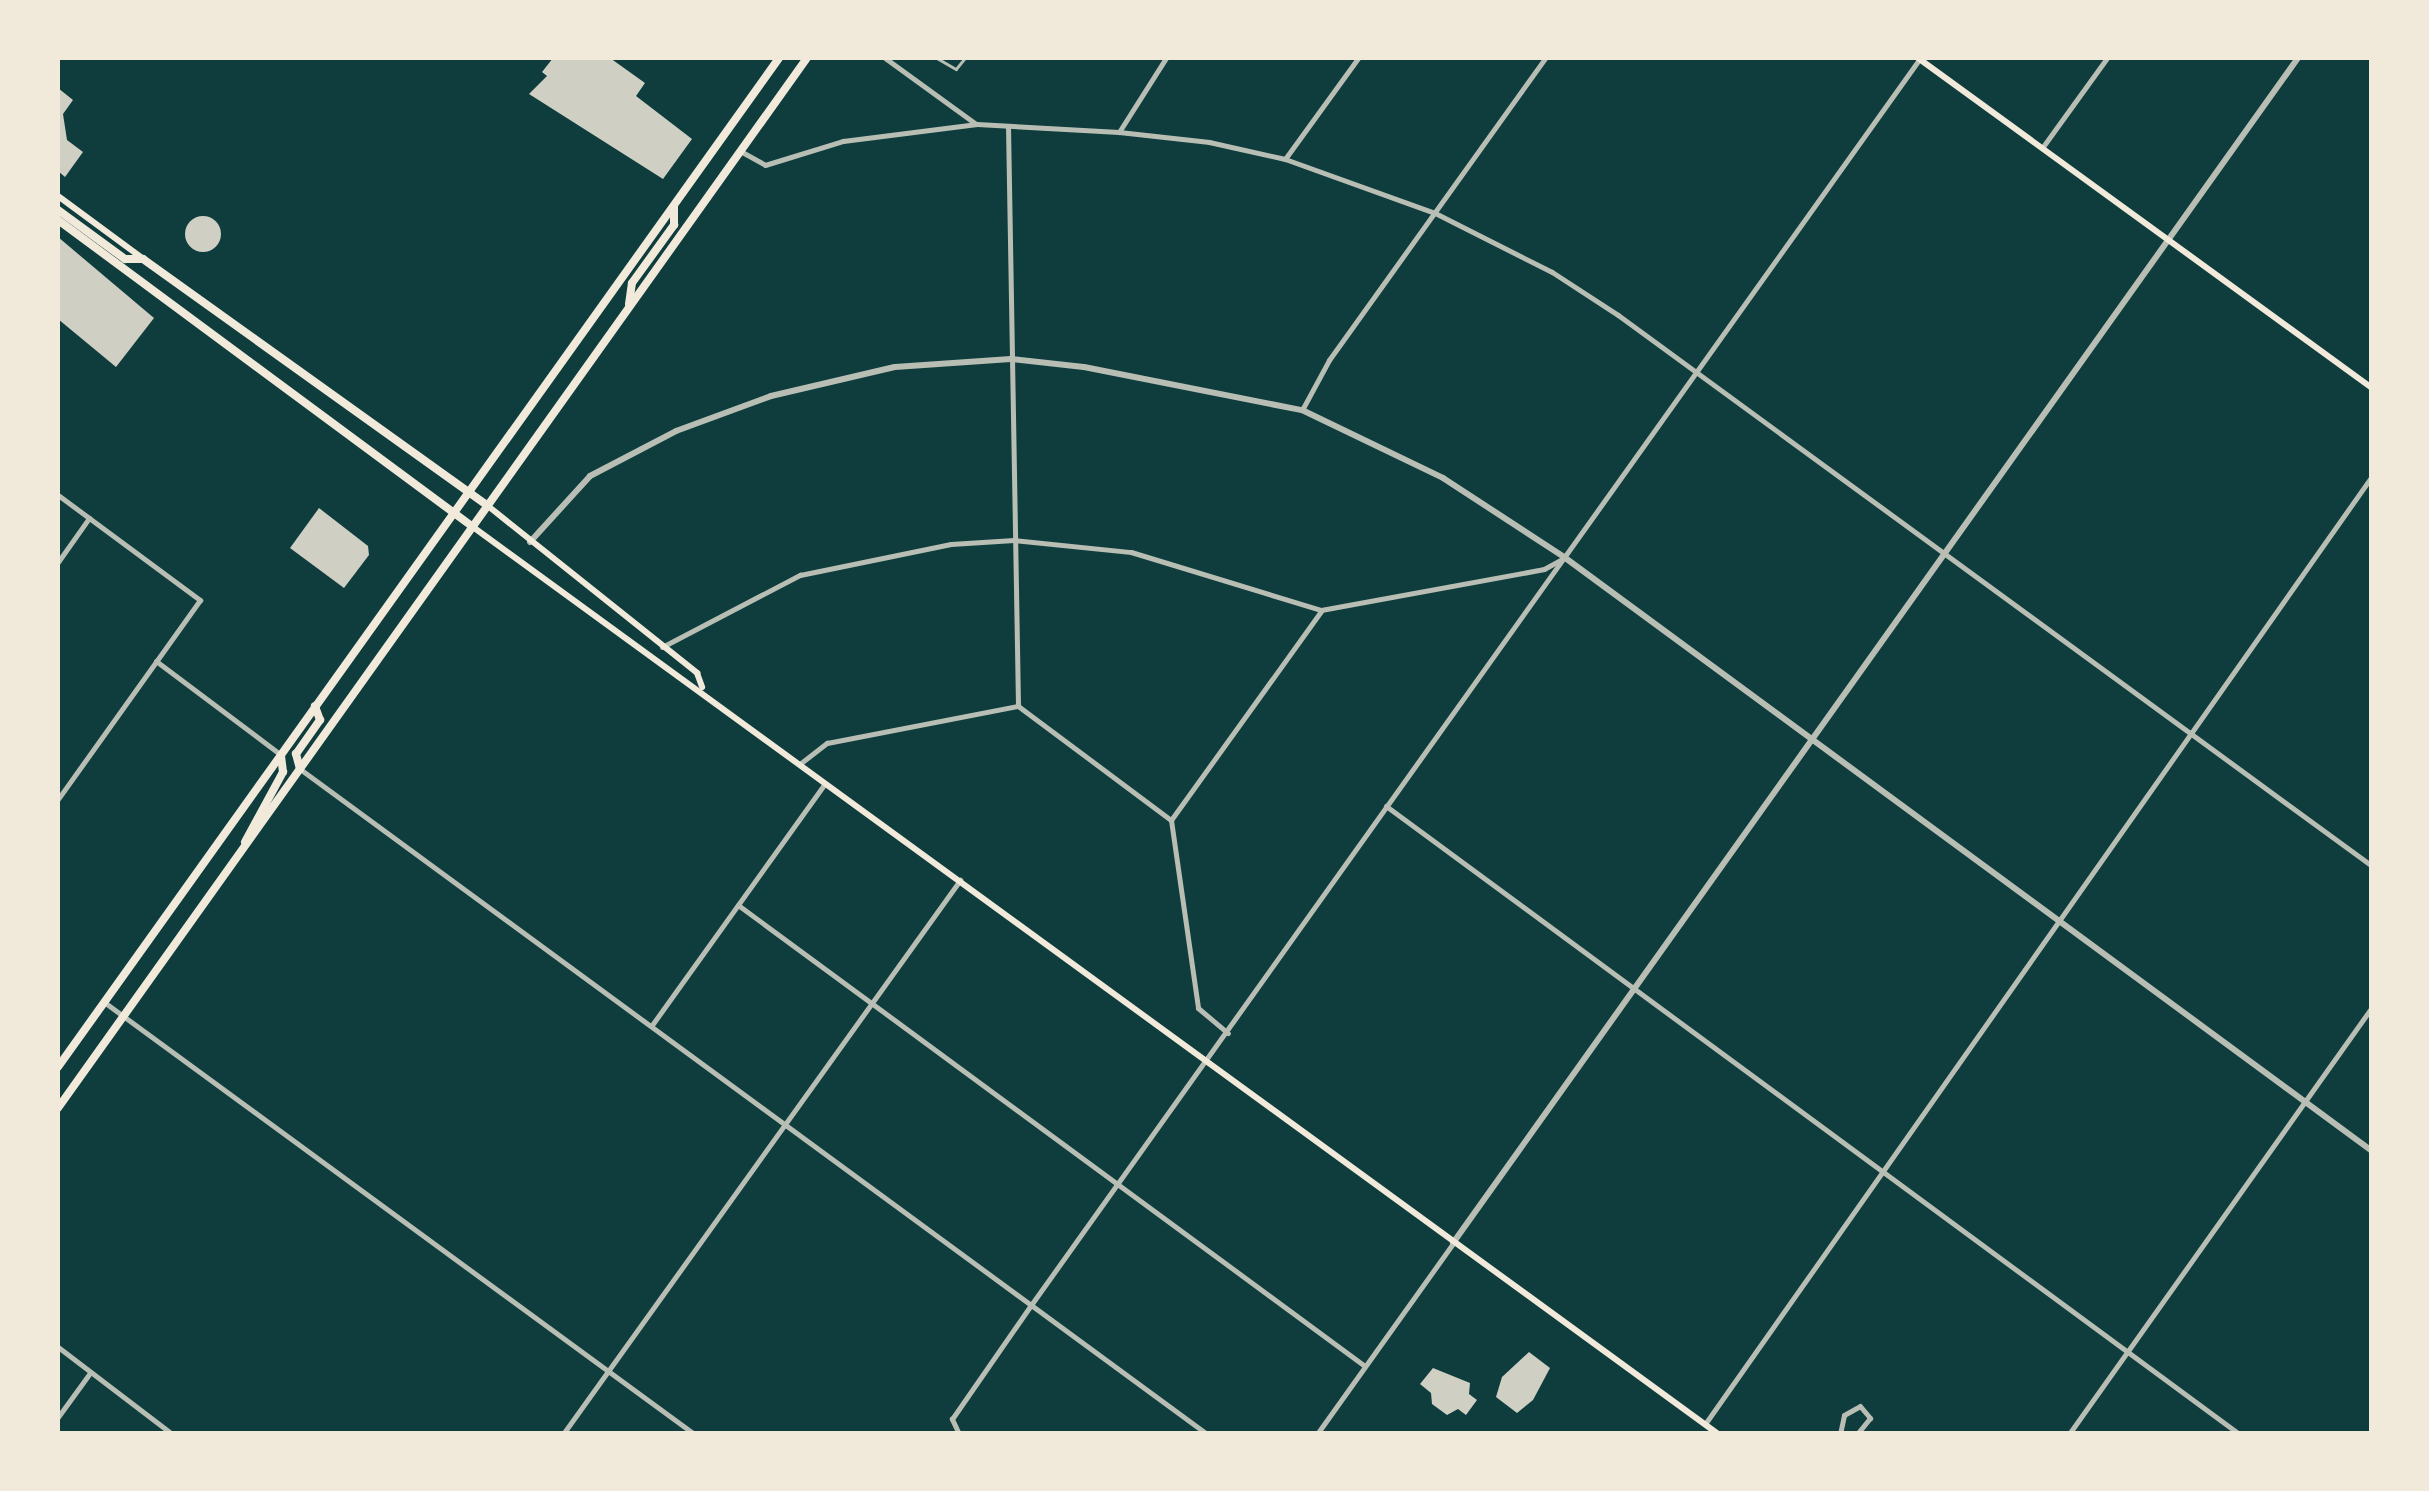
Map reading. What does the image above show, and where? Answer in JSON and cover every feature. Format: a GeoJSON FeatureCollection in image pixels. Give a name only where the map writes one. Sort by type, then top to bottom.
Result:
{"type":"FeatureCollection","features":[{"type":"Feature","properties":{"kind":"main road"},"geometry":{"type":"LineString","coordinates":[[58,1068],[779,58]]}},
{"type":"Feature","properties":{"kind":"main road"},"geometry":{"type":"LineString","coordinates":[[58,1108],[806,58]]}},
{"type":"Feature","properties":{"kind":"main road"},"geometry":{"type":"LineString","coordinates":[[1919,58],[2372,388]]}},
{"type":"Feature","properties":{"kind":"main road"},"geometry":{"type":"LineString","coordinates":[[58,196],[488,506],[696,674],[702,688],[801,763],[1718,1434]]}},
{"type":"Feature","properties":{"kind":"main road"},"geometry":{"type":"LineString","coordinates":[[629,308],[632,283],[674,224],[674,206]]}},
{"type":"Feature","properties":{"kind":"main road"},"geometry":{"type":"LineString","coordinates":[[58,210],[125,259],[143,258]]}},
{"type":"Feature","properties":{"kind":"main road"},"geometry":{"type":"LineString","coordinates":[[58,220],[688,687],[702,688]]}},
{"type":"Feature","properties":{"kind":"main road"},"geometry":{"type":"LineString","coordinates":[[300,769],[296,754],[320,720],[316,706]]}},
{"type":"Feature","properties":{"kind":"main road"},"geometry":{"type":"LineString","coordinates":[[242,851],[258,808],[283,772],[281,755]]}},
{"type":"Feature","properties":{"kind":"street"},"geometry":{"type":"LineString","coordinates":[[885,58],[977,124]]}},
{"type":"Feature","properties":{"kind":"street"},"geometry":{"type":"LineString","coordinates":[[1120,132],[1166,58]]}},
{"type":"Feature","properties":{"kind":"street"},"geometry":{"type":"LineString","coordinates":[[1285,160],[1358,58]]}},
{"type":"Feature","properties":{"kind":"street"},"geometry":{"type":"LineString","coordinates":[[1302,410],[1329,360],[1545,58]]}},
{"type":"Feature","properties":{"kind":"street"},"geometry":{"type":"LineString","coordinates":[[957,1432],[952,1419],[1031,1305],[1919,58]]}},
{"type":"Feature","properties":{"kind":"street"},"geometry":{"type":"LineString","coordinates":[[2042,148],[2107,58]]}},
{"type":"Feature","properties":{"kind":"street"},"geometry":{"type":"LineString","coordinates":[[1317,1434],[2298,58]]}},
{"type":"Feature","properties":{"kind":"street"},"geometry":{"type":"LineString","coordinates":[[741,151],[764,165],[843,141],[977,124],[1120,132],[1209,142],[1285,160],[1434,213],[1552,272],[1698,372],[2372,866]]}},
{"type":"Feature","properties":{"kind":"street"},"geometry":{"type":"LineString","coordinates":[[1008,126],[1018,706]]}},
{"type":"Feature","properties":{"kind":"street"},"geometry":{"type":"LineString","coordinates":[[530,542],[590,476],[723,412],[896,367],[1010,359],[1154,377],[1302,410],[1443,478],[1564,557],[2372,1151]]}},
{"type":"Feature","properties":{"kind":"street"},"geometry":{"type":"LineString","coordinates":[[1705,1424],[2372,476]]}},
{"type":"Feature","properties":{"kind":"street"},"geometry":{"type":"LineString","coordinates":[[58,495],[200,600],[58,799]]}},
{"type":"Feature","properties":{"kind":"street"},"geometry":{"type":"LineString","coordinates":[[58,562],[89,518]]}},
{"type":"Feature","properties":{"kind":"street"},"geometry":{"type":"LineString","coordinates":[[662,647],[704,620],[821,568],[884,553],[1014,540],[1171,560],[1322,610],[1544,569],[1564,557]]}},
{"type":"Feature","properties":{"kind":"street"},"geometry":{"type":"LineString","coordinates":[[1228,1032],[1198,1008],[1172,820],[1322,610]]}},
{"type":"Feature","properties":{"kind":"street"},"geometry":{"type":"LineString","coordinates":[[156,661],[281,755]]}},
{"type":"Feature","properties":{"kind":"street"},"geometry":{"type":"LineString","coordinates":[[801,763],[827,743],[1018,706],[1172,820]]}},
{"type":"Feature","properties":{"kind":"street"},"geometry":{"type":"LineString","coordinates":[[300,769],[1208,1434]]}},
{"type":"Feature","properties":{"kind":"street"},"geometry":{"type":"LineString","coordinates":[[652,1024],[826,781]]}},
{"type":"Feature","properties":{"kind":"street"},"geometry":{"type":"LineString","coordinates":[[1386,806],[2240,1434]]}},
{"type":"Feature","properties":{"kind":"street"},"geometry":{"type":"LineString","coordinates":[[563,1434],[960,880]]}},
{"type":"Feature","properties":{"kind":"street"},"geometry":{"type":"LineString","coordinates":[[738,905],[1365,1366]]}},
{"type":"Feature","properties":{"kind":"street"},"geometry":{"type":"LineString","coordinates":[[104,1002],[694,1434]]}},
{"type":"Feature","properties":{"kind":"street"},"geometry":{"type":"LineString","coordinates":[[2069,1434],[2372,1007]]}},
{"type":"Feature","properties":{"kind":"street"},"geometry":{"type":"LineString","coordinates":[[58,1347],[172,1434]]}},
{"type":"Feature","properties":{"kind":"street"},"geometry":{"type":"LineString","coordinates":[[58,1417],[90,1373]]}},
{"type":"Feature","properties":{"kind":"street"},"geometry":{"type":"LineString","coordinates":[[1840,1434],[1844,1415],[1860,1406],[1870,1418],[1857,1434]]}},
{"type":"Feature","properties":{"kind":"lane"},"geometry":{"type":"LineString","coordinates":[[936,58],[956,70],[965,58]]}},
{"type":"Feature","properties":{"kind":"building"},"geometry":{"type":"Polygon","coordinates":[[[553,58],[610,58],[645,83],[636,96],[692,139],[663,179],[529,94],[547,76],[542,72],[553,58]]]}},
{"type":"Feature","properties":{"kind":"building"},"geometry":{"type":"Polygon","coordinates":[[[58,88],[73,100],[63,114],[67,140],[83,152],[65,177],[58,171],[58,88]]]}},
{"type":"Feature","properties":{"kind":"building"},"geometry":{"type":"Polygon","coordinates":[[[203,216],[216,221],[221,234],[216,247],[203,252],[190,247],[185,234],[190,221],[203,216]]]}},
{"type":"Feature","properties":{"kind":"building"},"geometry":{"type":"Polygon","coordinates":[[[58,237],[154,318],[116,367],[58,319],[58,237]]]}},
{"type":"Feature","properties":{"kind":"building"},"geometry":{"type":"Polygon","coordinates":[[[319,508],[368,546],[369,555],[344,588],[290,548],[319,508]]]}},
{"type":"Feature","properties":{"kind":"building"},"geometry":{"type":"Polygon","coordinates":[[[1529,1352],[1550,1368],[1533,1400],[1517,1413],[1496,1397],[1502,1377],[1529,1352]]]}},
{"type":"Feature","properties":{"kind":"building"},"geometry":{"type":"Polygon","coordinates":[[[1433,1368],[1470,1383],[1469,1394],[1477,1400],[1466,1415],[1458,1409],[1447,1415],[1432,1404],[1431,1393],[1420,1384],[1433,1368]]]}}]}
